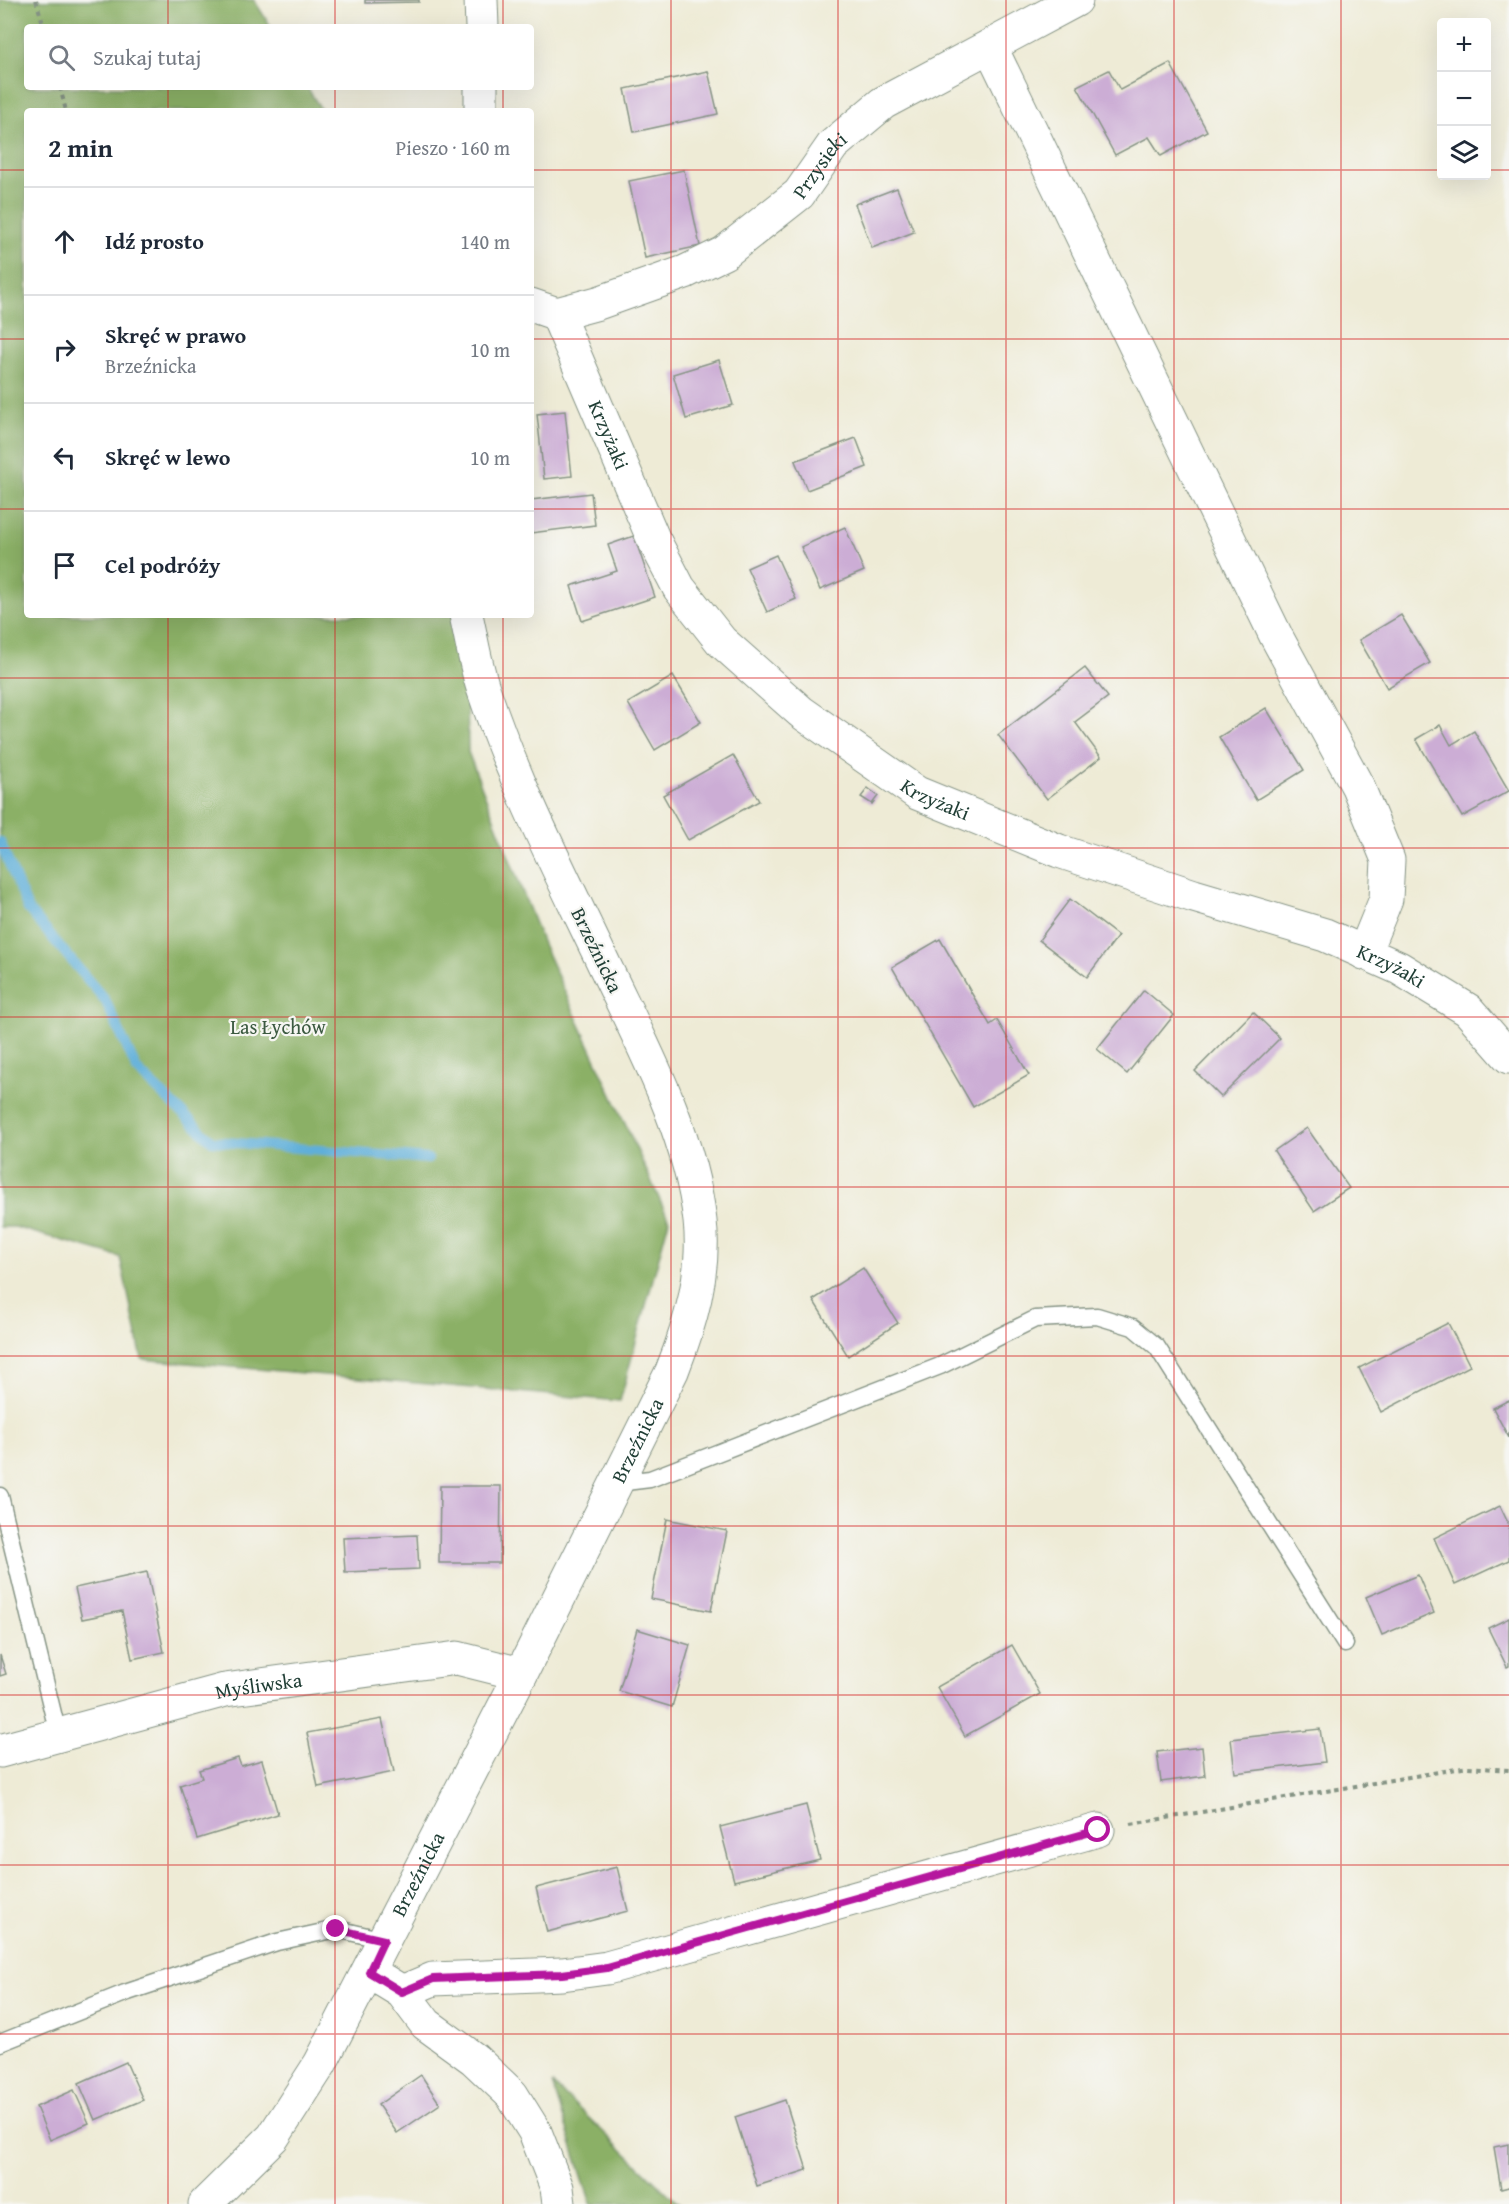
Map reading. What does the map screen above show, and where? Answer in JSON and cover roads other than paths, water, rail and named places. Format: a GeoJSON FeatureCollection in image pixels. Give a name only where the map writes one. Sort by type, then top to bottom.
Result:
{"type":"FeatureCollection","features":[{"type":"Feature","properties":{"kind":"street"},"geometry":{"type":"LineString","coordinates":[[481,0],[482,24]]}},
{"type":"Feature","properties":{"kind":"street","name":"Przysieki"},"geometry":{"type":"LineString","coordinates":[[544,309],[631,292],[685,272],[724,253],[799,194],[833,145],[884,103],[1076,0]]}},
{"type":"Feature","properties":{"kind":"street"},"geometry":{"type":"LineString","coordinates":[[990,46],[1276,636],[1358,788],[1388,860],[1386,899],[1364,953]]}},
{"type":"Feature","properties":{"kind":"street"},"geometry":{"type":"LineString","coordinates":[[481,90],[481,108]]}},
{"type":"Feature","properties":{"kind":"street","name":"Krzyżaki"},"geometry":{"type":"LineString","coordinates":[[544,309],[679,588],[720,641],[801,712],[917,793],[1059,851],[1194,896],[1325,935],[1399,969],[1468,1010],[1509,1057]]}},
{"type":"Feature","properties":{"kind":"street","name":"Brzeźnicka"},"geometry":{"type":"LineString","coordinates":[[205,2204],[273,2137],[320,2064],[369,1972],[672,1371],[689,1326],[698,1277],[700,1222],[682,1139],[647,1054],[528,806],[484,693],[467,618]]}},
{"type":"Feature","properties":{"kind":"street","name":"Myśliwska"},"geometry":{"type":"LineString","coordinates":[[0,1751],[225,1690],[457,1658],[521,1674]]}},
{"type":"Feature","properties":{"kind":"street"},"geometry":{"type":"LineString","coordinates":[[402,1992],[433,1979],[562,1974],[607,1968],[1098,1830]]}},
{"type":"Feature","properties":{"kind":"street"},"geometry":{"type":"LineString","coordinates":[[369,1972],[402,1992],[426,2024],[474,2060],[513,2095],[535,2132],[557,2188],[559,2204]]}},
{"type":"Feature","properties":{"kind":"lane"},"geometry":{"type":"LineString","coordinates":[[617,1483],[650,1479],[717,1454],[940,1366],[1035,1319],[1097,1316],[1133,1327],[1157,1347],[1345,1644]]}},
{"type":"Feature","properties":{"kind":"lane"},"geometry":{"type":"LineString","coordinates":[[0,1496],[58,1734]]}},
{"type":"Feature","properties":{"kind":"lane"},"geometry":{"type":"LineString","coordinates":[[0,2043],[125,1993],[277,1942],[336,1929],[384,1940]]}},
{"type":"Feature","properties":{"kind":"waterway"},"geometry":{"type":"LineString","coordinates":[[0,842],[28,909],[105,1000],[137,1070],[212,1141],[428,1159]]}},
{"type":"Feature","properties":{"kind":"park label","name":"Las Łychów"},"geometry":{"type":"Point","coordinates":[278,1027]}}]}
